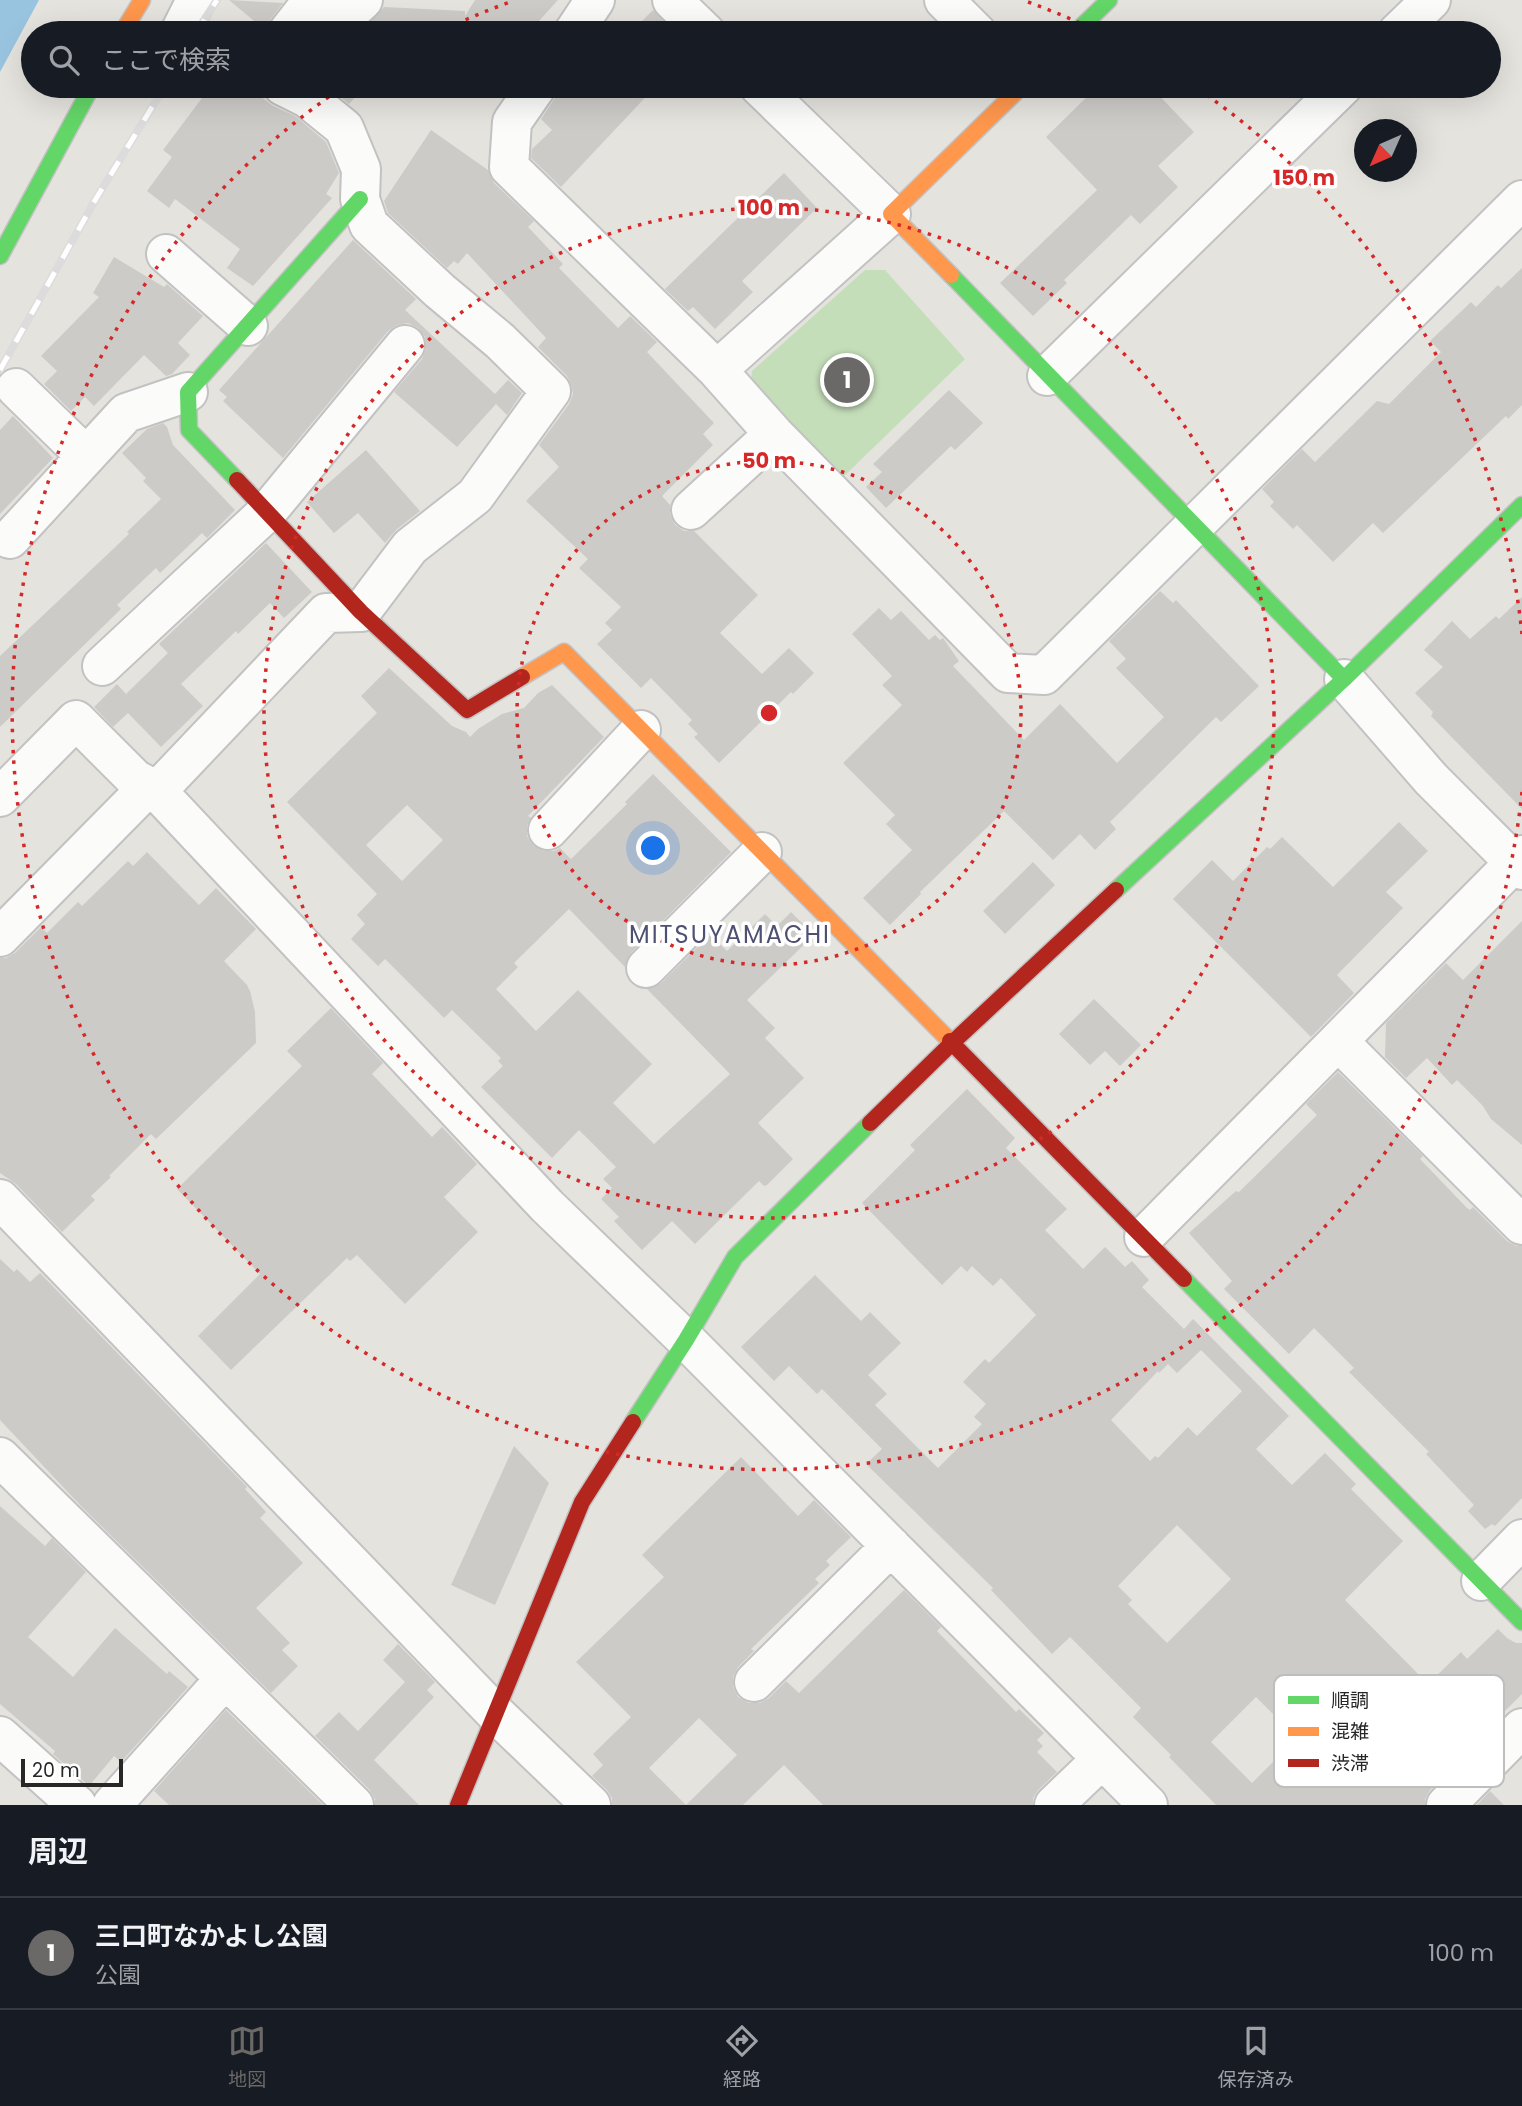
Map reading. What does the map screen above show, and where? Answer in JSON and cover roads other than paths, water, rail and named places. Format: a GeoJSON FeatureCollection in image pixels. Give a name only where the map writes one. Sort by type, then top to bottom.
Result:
{"type":"FeatureCollection","features":[{"type":"Feature","properties":{"kind":"street"},"geometry":{"type":"LineString","coordinates":[[129,21],[142,0]]}},
{"type":"Feature","properties":{"kind":"street"},"geometry":{"type":"LineString","coordinates":[[186,21],[196,0]]}},
{"type":"Feature","properties":{"kind":"street"},"geometry":{"type":"LineString","coordinates":[[296,21],[312,1],[350,12],[363,0]]}},
{"type":"Feature","properties":{"kind":"street"},"geometry":{"type":"LineString","coordinates":[[581,21],[595,0]]}},
{"type":"Feature","properties":{"kind":"street"},"geometry":{"type":"LineString","coordinates":[[672,0],[694,21]]}},
{"type":"Feature","properties":{"kind":"street"},"geometry":{"type":"LineString","coordinates":[[944,0],[965,21]]}},
{"type":"Feature","properties":{"kind":"street"},"geometry":{"type":"LineString","coordinates":[[1087,21],[1109,0]]}},
{"type":"Feature","properties":{"kind":"street"},"geometry":{"type":"LineString","coordinates":[[1409,21],[1431,0]]}},
{"type":"Feature","properties":{"kind":"street"},"geometry":{"type":"LineString","coordinates":[[0,256],[86,98]]}},
{"type":"Feature","properties":{"kind":"street"},"geometry":{"type":"LineString","coordinates":[[307,98],[344,128],[361,169],[360,199],[369,225],[440,291],[500,341],[551,391],[475,496],[411,547],[361,612]]}},
{"type":"Feature","properties":{"kind":"street"},"geometry":{"type":"LineString","coordinates":[[529,98],[512,122],[509,167],[717,370],[774,434],[1008,673],[1044,675],[1522,200]]}},
{"type":"Feature","properties":{"kind":"street"},"geometry":{"type":"LineString","coordinates":[[771,98],[891,214],[1345,679],[1431,779],[1520,862],[1144,1237]]}},
{"type":"Feature","properties":{"kind":"street"},"geometry":{"type":"LineString","coordinates":[[717,370],[891,214],[1010,98]]}},
{"type":"Feature","properties":{"kind":"street"},"geometry":{"type":"LineString","coordinates":[[1047,376],[1331,98]]}},
{"type":"Feature","properties":{"kind":"street"},"geometry":{"type":"LineString","coordinates":[[10,539],[126,413],[188,392],[360,199]]}},
{"type":"Feature","properties":{"kind":"street"},"geometry":{"type":"LineString","coordinates":[[166,254],[248,326]]}},
{"type":"Feature","properties":{"kind":"street"},"geometry":{"type":"LineString","coordinates":[[102,666],[267,512],[405,345]]}},
{"type":"Feature","properties":{"kind":"street"},"geometry":{"type":"LineString","coordinates":[[16,388],[86,456]]}},
{"type":"Feature","properties":{"kind":"street"},"geometry":{"type":"LineString","coordinates":[[188,392],[189,430],[361,612],[467,710],[564,652],[1522,1622]]}},
{"type":"Feature","properties":{"kind":"street"},"geometry":{"type":"LineString","coordinates":[[691,510],[774,434]]}},
{"type":"Feature","properties":{"kind":"street"},"geometry":{"type":"LineString","coordinates":[[458,1805],[582,1502],[686,1340],[735,1257],[952,1043],[1345,679],[1522,505]]}},
{"type":"Feature","properties":{"kind":"street"},"geometry":{"type":"LineString","coordinates":[[0,937],[153,789],[326,612],[361,612]]}},
{"type":"Feature","properties":{"kind":"street"},"geometry":{"type":"LineString","coordinates":[[0,797],[76,720],[135,779],[153,789],[547,1206],[686,1340],[1148,1805]]}},
{"type":"Feature","properties":{"kind":"street"},"geometry":{"type":"LineString","coordinates":[[548,830],[641,730]]}},
{"type":"Feature","properties":{"kind":"street"},"geometry":{"type":"LineString","coordinates":[[646,968],[762,852]]}},
{"type":"Feature","properties":{"kind":"street"},"geometry":{"type":"LineString","coordinates":[[1338,1041],[1522,1225]]}},
{"type":"Feature","properties":{"kind":"street"},"geometry":{"type":"LineString","coordinates":[[2,1205],[495,1713],[591,1805]]}},
{"type":"Feature","properties":{"kind":"street"},"geometry":{"type":"LineString","coordinates":[[0,1457],[354,1805]]}},
{"type":"Feature","properties":{"kind":"street"},"geometry":{"type":"LineString","coordinates":[[1481,1580],[1522,1539]]}},
{"type":"Feature","properties":{"kind":"street"},"geometry":{"type":"LineString","coordinates":[[754,1682],[891,1546]]}},
{"type":"Feature","properties":{"kind":"street"},"geometry":{"type":"LineString","coordinates":[[111,1805],[225,1679]]}},
{"type":"Feature","properties":{"kind":"street"},"geometry":{"type":"LineString","coordinates":[[1504,1746],[1522,1728]]}},
{"type":"Feature","properties":{"kind":"street"},"geometry":{"type":"LineString","coordinates":[[0,1736],[77,1805]]}},
{"type":"Feature","properties":{"kind":"street"},"geometry":{"type":"LineString","coordinates":[[1054,1805],[1102,1759]]}},
{"type":"Feature","properties":{"kind":"street"},"geometry":{"type":"LineString","coordinates":[[1446,1805],[1464,1787]]}},
{"type":"Feature","properties":{"kind":"water"},"geometry":{"type":"Polygon","coordinates":[[[0,0],[39,0],[28,21],[21,21],[21,33],[0,72],[0,0]]]}},
{"type":"Feature","properties":{"kind":"railway"},"geometry":{"type":"LineString","coordinates":[[204,21],[217,0]]}},
{"type":"Feature","properties":{"kind":"railway"},"geometry":{"type":"LineString","coordinates":[[0,370],[94,202],[158,98]]}},
{"type":"Feature","properties":{"kind":"place","name":"三口町なかよし公園"},"geometry":{"type":"Point","coordinates":[847,380]}},
{"type":"Feature","properties":{"kind":"district","name":"MITSUYAMACHI"},"geometry":{"type":"Point","coordinates":[730,935]}}]}
